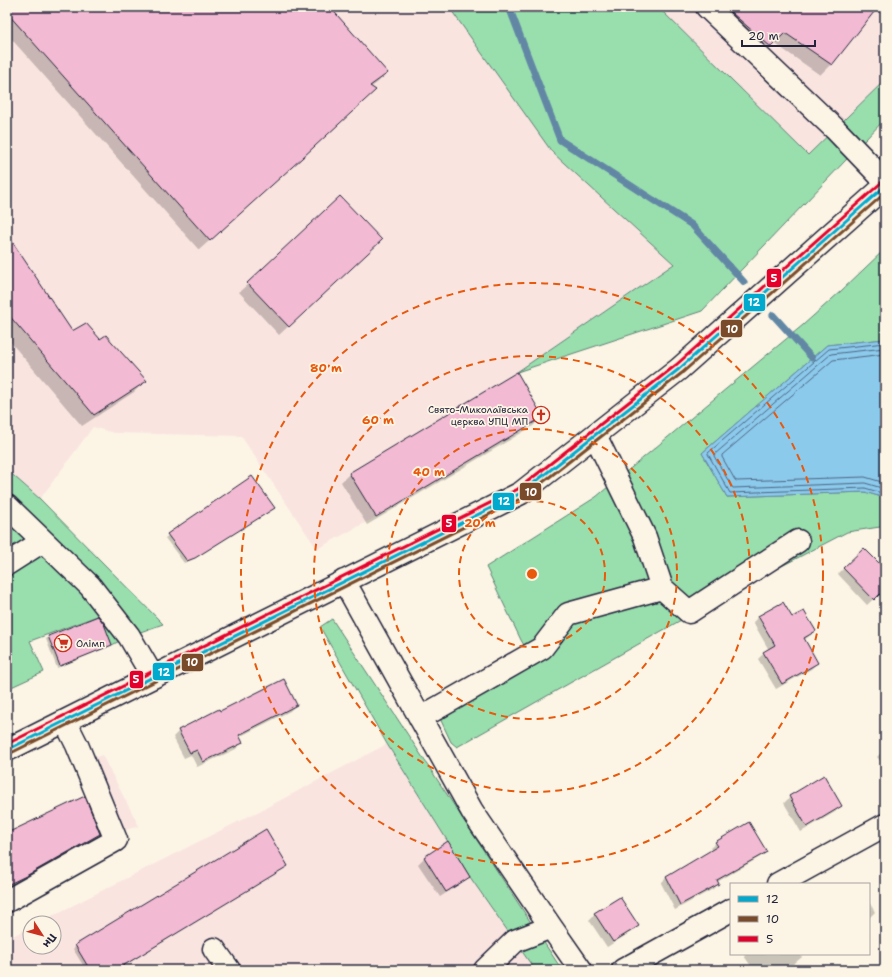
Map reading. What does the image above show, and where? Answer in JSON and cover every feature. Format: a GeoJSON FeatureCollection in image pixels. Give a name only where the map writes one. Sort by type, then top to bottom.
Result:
{"type":"FeatureCollection","features":[{"type":"Feature","properties":{"kind":"street"},"geometry":{"type":"LineString","coordinates":[[707,7],[835,129],[885,181]]}},
{"type":"Feature","properties":{"kind":"street"},"geometry":{"type":"LineString","coordinates":[[7,750],[521,493],[678,369],[885,186]]}},
{"type":"Feature","properties":{"kind":"street"},"geometry":{"type":"LineString","coordinates":[[595,435],[645,537],[662,588],[689,612],[798,541]]}},
{"type":"Feature","properties":{"kind":"street"},"geometry":{"type":"LineString","coordinates":[[7,506],[90,586],[129,636],[152,677]]}},
{"type":"Feature","properties":{"kind":"street"},"geometry":{"type":"LineString","coordinates":[[7,564],[43,541]]}},
{"type":"Feature","properties":{"kind":"street"},"geometry":{"type":"LineString","coordinates":[[344,581],[472,811],[581,970]]}},
{"type":"Feature","properties":{"kind":"street"},"geometry":{"type":"LineString","coordinates":[[420,718],[542,648],[568,614],[662,588]]}},
{"type":"Feature","properties":{"kind":"street"},"geometry":{"type":"LineString","coordinates":[[7,901],[116,840],[77,745],[65,721]]}},
{"type":"Feature","properties":{"kind":"street"},"geometry":{"type":"LineString","coordinates":[[780,883],[885,825]]}},
{"type":"Feature","properties":{"kind":"street"},"geometry":{"type":"LineString","coordinates":[[623,970],[730,911]]}},
{"type":"Feature","properties":{"kind":"street"},"geometry":{"type":"LineString","coordinates":[[485,970],[515,941],[551,927]]}},
{"type":"Feature","properties":{"kind":"street"},"geometry":{"type":"LineString","coordinates":[[214,949],[229,970]]}},
{"type":"Feature","properties":{"kind":"shaded area"},"geometry":{"type":"Polygon","coordinates":[[[7,7],[885,7],[885,80],[808,155],[734,223],[517,372],[543,417],[376,517],[317,549],[241,436],[114,433],[93,427],[40,499],[7,470],[7,7]]]}},
{"type":"Feature","properties":{"kind":"shaded area"},"geometry":{"type":"Polygon","coordinates":[[[387,744],[470,877],[535,970],[7,970],[7,939],[22,931],[22,955],[62,955],[62,915],[54,915],[277,802],[387,744]]]}},
{"type":"Feature","properties":{"kind":"shaded area"},"geometry":{"type":"Polygon","coordinates":[[[102,755],[139,826],[125,830],[86,761],[102,755]]]}},
{"type":"Feature","properties":{"kind":"green space"},"geometry":{"type":"Polygon","coordinates":[[[449,7],[658,7],[808,155],[885,80],[885,119],[702,311],[517,372],[674,264],[552,152],[449,7]]]}},
{"type":"Feature","properties":{"kind":"green space"},"geometry":{"type":"Polygon","coordinates":[[[885,249],[885,339],[827,345],[702,453],[727,497],[865,492],[885,498],[885,531],[880,527],[847,532],[711,603],[457,747],[451,742],[437,712],[532,659],[521,640],[486,567],[596,497],[803,325],[885,249]]]}},
{"type":"Feature","properties":{"kind":"green space"},"geometry":{"type":"Polygon","coordinates":[[[7,470],[40,499],[163,624],[129,636],[112,645],[100,615],[30,641],[44,672],[7,689],[7,470]]]}},
{"type":"Feature","properties":{"kind":"green space"},"geometry":{"type":"Polygon","coordinates":[[[332,619],[562,970],[535,970],[470,877],[387,744],[320,627],[332,619]]]}},
{"type":"Feature","properties":{"kind":"water"},"geometry":{"type":"Polygon","coordinates":[[[885,339],[885,498],[865,492],[727,497],[702,453],[827,345],[885,339]]]}},
{"type":"Feature","properties":{"kind":"building"},"geometry":{"type":"Polygon","coordinates":[[[7,7],[330,7],[388,73],[370,86],[376,90],[210,241],[7,13],[7,7]]]}},
{"type":"Feature","properties":{"kind":"building"},"geometry":{"type":"Polygon","coordinates":[[[725,7],[878,7],[832,65],[785,33],[771,47],[725,7]]]}},
{"type":"Feature","properties":{"kind":"building"},"geometry":{"type":"Polygon","coordinates":[[[340,196],[382,240],[289,327],[247,283],[340,196]]]}},
{"type":"Feature","properties":{"kind":"building"},"geometry":{"type":"Polygon","coordinates":[[[7,234],[72,331],[86,323],[100,339],[106,335],[147,381],[94,415],[7,313],[7,234]]]}},
{"type":"Feature","properties":{"kind":"building"},"geometry":{"type":"Polygon","coordinates":[[[517,372],[543,417],[376,517],[349,473],[517,372]]]}},
{"type":"Feature","properties":{"kind":"building"},"geometry":{"type":"Polygon","coordinates":[[[252,476],[275,508],[195,558],[187,561],[167,534],[252,476]]]}},
{"type":"Feature","properties":{"kind":"building"},"geometry":{"type":"Polygon","coordinates":[[[864,548],[885,569],[885,589],[874,600],[843,568],[864,548]]]}},
{"type":"Feature","properties":{"kind":"building"},"geometry":{"type":"Polygon","coordinates":[[[783,602],[792,617],[804,611],[816,631],[804,638],[818,663],[782,684],[763,652],[775,645],[758,616],[783,602]]]}},
{"type":"Feature","properties":{"kind":"building"},"geometry":{"type":"Polygon","coordinates":[[[98,616],[104,624],[112,645],[60,666],[48,636],[98,616]]]}},
{"type":"Feature","properties":{"kind":"building"},"geometry":{"type":"Polygon","coordinates":[[[284,679],[297,705],[239,735],[243,743],[203,762],[197,750],[190,753],[178,730],[284,679]]]}},
{"type":"Feature","properties":{"kind":"building"},"geometry":{"type":"Polygon","coordinates":[[[824,775],[842,806],[807,827],[789,796],[824,775]]]}},
{"type":"Feature","properties":{"kind":"building"},"geometry":{"type":"Polygon","coordinates":[[[85,796],[100,834],[26,876],[7,885],[7,833],[85,796]]]}},
{"type":"Feature","properties":{"kind":"building"},"geometry":{"type":"Polygon","coordinates":[[[749,822],[767,852],[717,880],[719,884],[680,905],[666,877],[718,846],[715,842],[749,822]]]}},
{"type":"Feature","properties":{"kind":"building"},"geometry":{"type":"Polygon","coordinates":[[[266,829],[288,866],[116,970],[90,970],[75,945],[266,829]]]}},
{"type":"Feature","properties":{"kind":"building"},"geometry":{"type":"Polygon","coordinates":[[[448,841],[470,877],[446,892],[424,857],[448,841]]]}},
{"type":"Feature","properties":{"kind":"building"},"geometry":{"type":"Polygon","coordinates":[[[620,897],[639,926],[613,942],[594,913],[620,897]]]}},
{"type":"Feature","properties":{"kind":"waterway"},"geometry":{"type":"LineString","coordinates":[[509,7],[560,140],[692,225],[744,282]]}},
{"type":"Feature","properties":{"kind":"waterway"},"geometry":{"type":"LineString","coordinates":[[773,315],[812,358]]}},
{"type":"Feature","properties":{"kind":"transit line","name":"5"},"geometry":{"type":"LineString","coordinates":[[7,744],[518,489],[676,365],[882,182]]}},
{"type":"Feature","properties":{"kind":"transit line","name":"12"},"geometry":{"type":"LineString","coordinates":[[7,750],[521,493],[679,369],[885,186]]}},
{"type":"Feature","properties":{"kind":"transit line","name":"10"},"geometry":{"type":"LineString","coordinates":[[9,754],[524,497],[682,373],[885,193]]}},
{"type":"Feature","properties":{"kind":"place","name":"Свято-Миколаївська церква УПЦ МП"},"geometry":{"type":"Point","coordinates":[541,415]}},
{"type":"Feature","properties":{"kind":"place","name":"Олімп"},"geometry":{"type":"Point","coordinates":[63,643]}}]}
